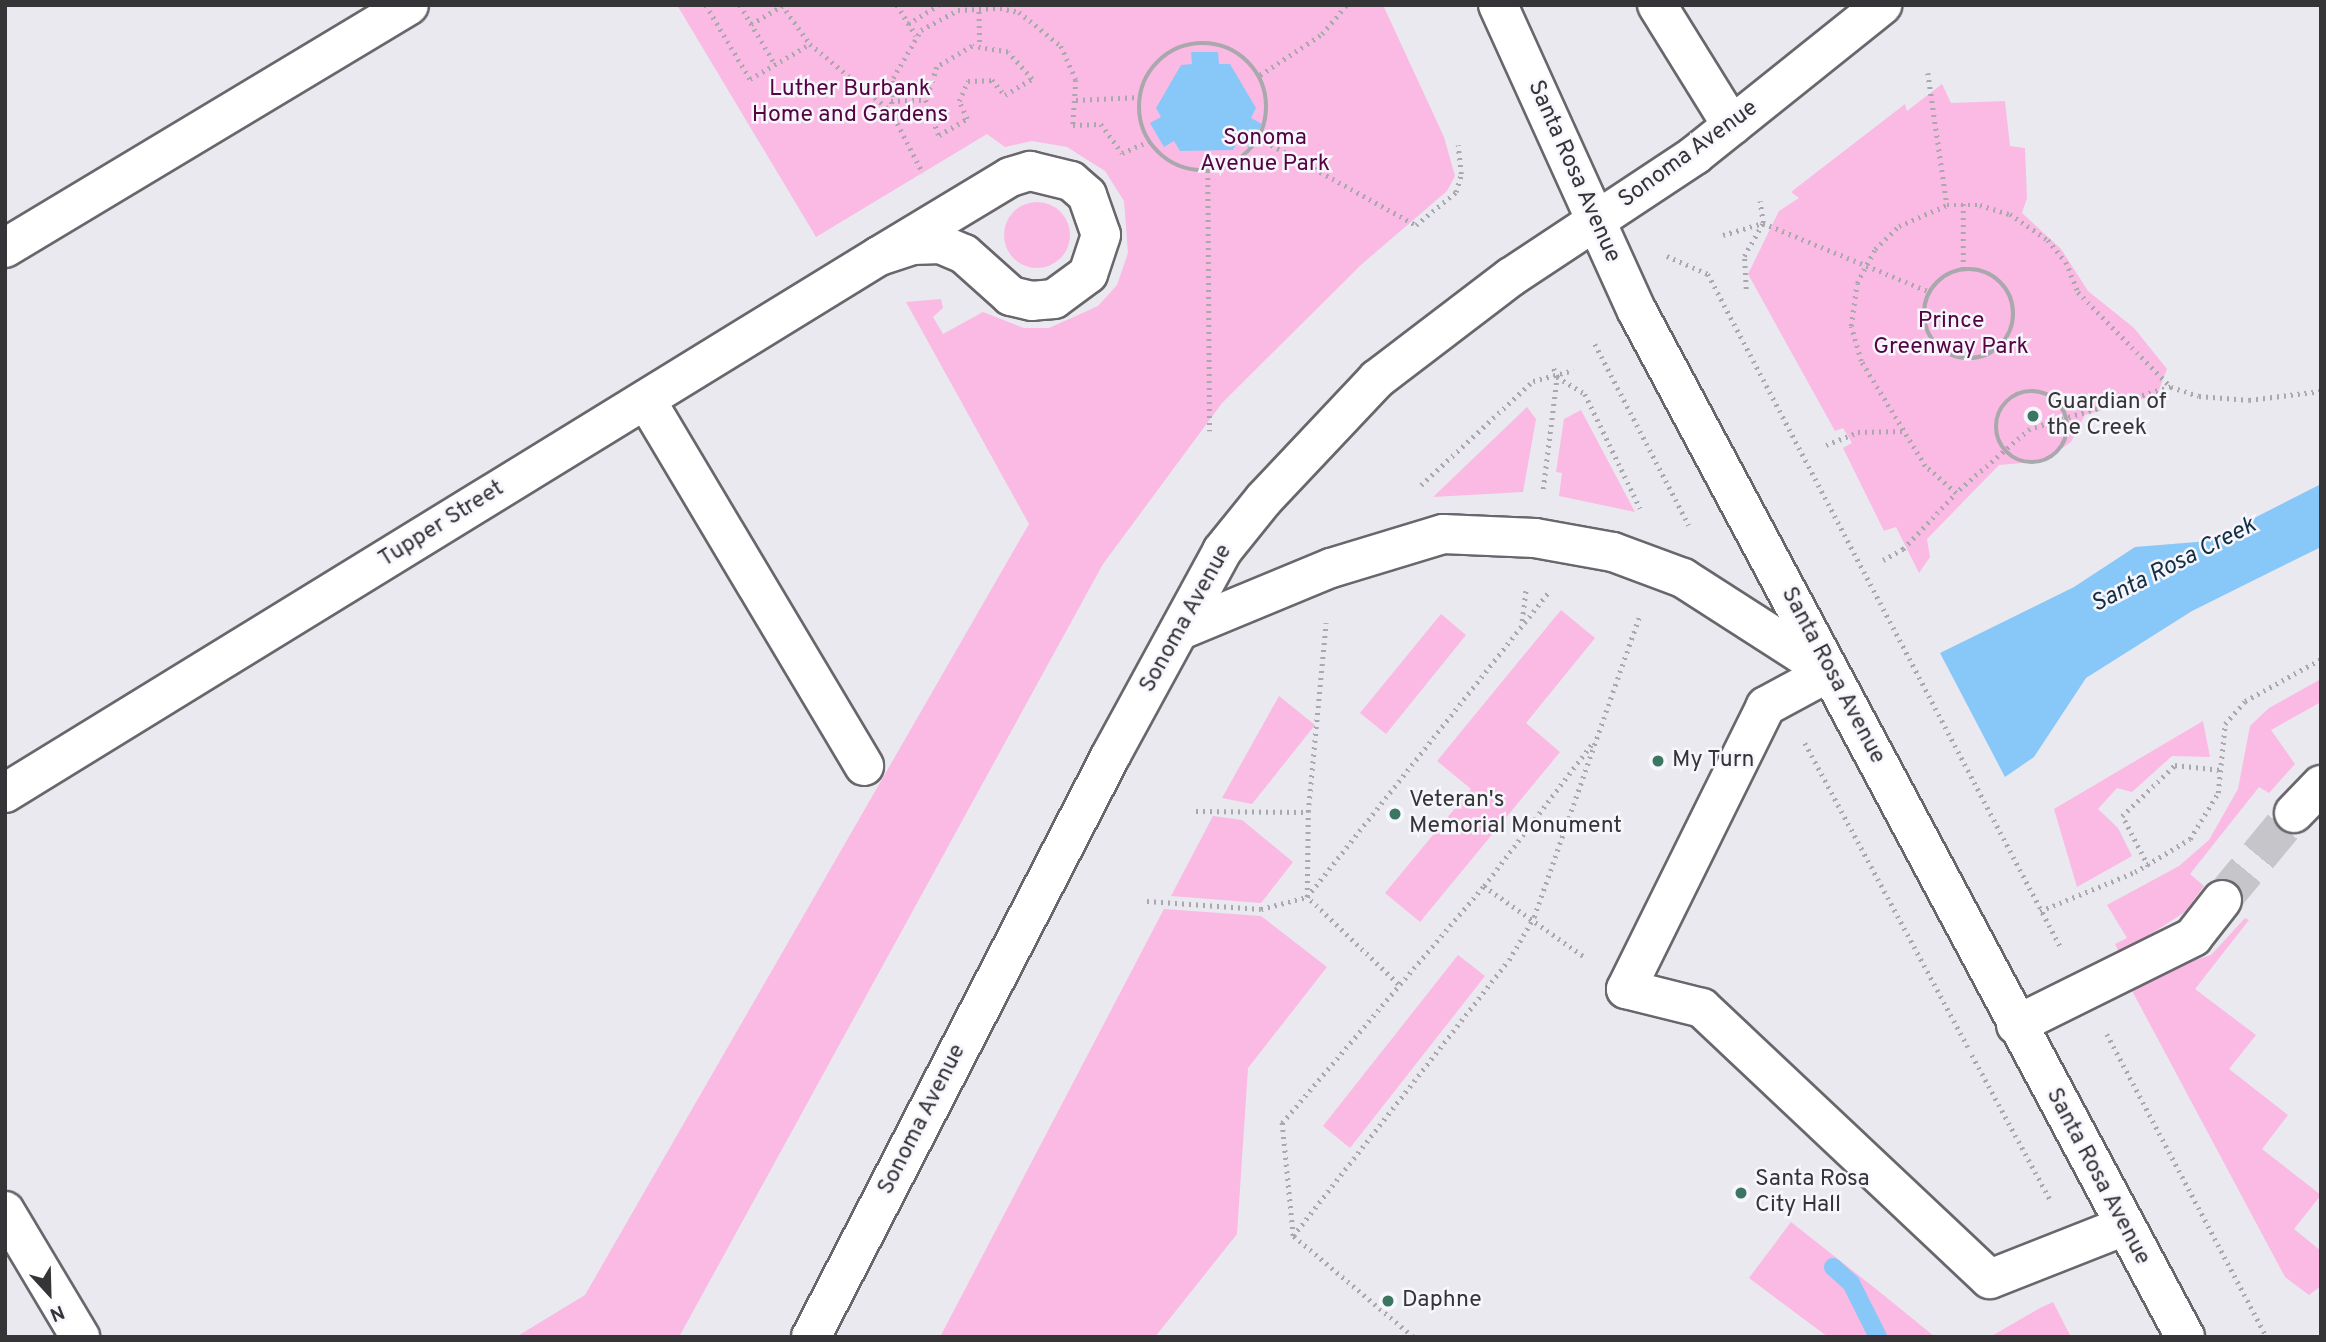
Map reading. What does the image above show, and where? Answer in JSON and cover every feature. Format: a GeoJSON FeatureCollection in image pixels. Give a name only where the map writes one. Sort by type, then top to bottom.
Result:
{"type":"FeatureCollection","features":[{"type":"Feature","properties":{"kind":"street"},"geometry":{"type":"LineString","coordinates":[[5,248],[409,5]]}},
{"type":"Feature","properties":{"kind":"street","name":"Santa Rosa Avenue"},"geometry":{"type":"LineString","coordinates":[[1498,5],[1594,223],[2122,1227],[2185,1337]]}},
{"type":"Feature","properties":{"kind":"street"},"geometry":{"type":"LineString","coordinates":[[1657,5],[1732,126]]}},
{"type":"Feature","properties":{"kind":"street","name":"Sonoma Avenue"},"geometry":{"type":"LineString","coordinates":[[811,1337],[1222,551],[1377,379],[1732,126],[1878,6]]}},
{"type":"Feature","properties":{"kind":"street","name":"Tupper Street"},"geometry":{"type":"LineString","coordinates":[[5,793],[879,256],[1010,177],[1031,171],[1071,181],[1087,195],[1101,235],[1088,274],[1054,299],[1032,301],[1011,296],[964,254],[941,244],[913,245],[879,256]]}},
{"type":"Feature","properties":{"kind":"street"},"geometry":{"type":"LineString","coordinates":[[646,400],[864,765]]}},
{"type":"Feature","properties":{"kind":"street"},"geometry":{"type":"LineString","coordinates":[[1181,630],[1331,568],[1443,534],[1535,538],[1614,552],[1683,578],[1829,672],[1766,706],[1626,989],[1702,1008],[1990,1279],[2122,1227]]}},
{"type":"Feature","properties":{"kind":"street"},"geometry":{"type":"LineString","coordinates":[[2294,813],[2321,785]]}},
{"type":"Feature","properties":{"kind":"street"},"geometry":{"type":"LineString","coordinates":[[2016,1025],[2193,937],[2222,900]]}},
{"type":"Feature","properties":{"kind":"street"},"geometry":{"type":"LineString","coordinates":[[5,1211],[80,1337]]}},
{"type":"Feature","properties":{"kind":"path"},"geometry":{"type":"LineString","coordinates":[[706,5],[750,79],[810,44]]}},
{"type":"Feature","properties":{"kind":"path"},"geometry":{"type":"LineString","coordinates":[[740,5],[775,64]]}},
{"type":"Feature","properties":{"kind":"path"},"geometry":{"type":"LineString","coordinates":[[897,5],[916,36]]}},
{"type":"Feature","properties":{"kind":"path"},"geometry":{"type":"LineString","coordinates":[[908,24],[939,5]]}},
{"type":"Feature","properties":{"kind":"path"},"geometry":{"type":"LineString","coordinates":[[1260,75],[1322,34],[1346,5]]}},
{"type":"Feature","properties":{"kind":"path"},"geometry":{"type":"LineString","coordinates":[[751,24],[782,6],[810,44],[891,111]]}},
{"type":"Feature","properties":{"kind":"path"},"geometry":{"type":"LineString","coordinates":[[979,6],[980,46]]}},
{"type":"Feature","properties":{"kind":"path"},"geometry":{"type":"LineString","coordinates":[[928,180],[900,136],[891,111],[893,78],[916,36],[940,17],[979,6],[1019,12],[1042,27],[1061,46],[1076,80],[1073,125],[1101,124],[1122,153],[1150,141]]}},
{"type":"Feature","properties":{"kind":"path"},"geometry":{"type":"LineString","coordinates":[[980,46],[1009,52],[1032,79],[1005,95],[992,80],[968,81],[959,101],[967,119],[939,135],[926,100],[937,67],[958,51],[980,46]]}},
{"type":"Feature","properties":{"kind":"path"},"geometry":{"type":"LineString","coordinates":[[1181,46],[1223,46],[1260,75],[1267,104],[1259,138],[1233,164],[1208,170],[1182,168],[1150,141],[1139,114],[1140,97],[1148,73],[1181,46]]}},
{"type":"Feature","properties":{"kind":"path"},"geometry":{"type":"LineString","coordinates":[[1928,73],[1947,205]]}},
{"type":"Feature","properties":{"kind":"path"},"geometry":{"type":"LineString","coordinates":[[1076,100],[1140,97]]}},
{"type":"Feature","properties":{"kind":"path"},"geometry":{"type":"LineString","coordinates":[[891,101],[926,100]]}},
{"type":"Feature","properties":{"kind":"path"},"geometry":{"type":"LineString","coordinates":[[1259,138],[1416,225],[1457,192],[1461,174],[1458,145]]}},
{"type":"Feature","properties":{"kind":"path"},"geometry":{"type":"LineString","coordinates":[[1208,170],[1210,431]]}},
{"type":"Feature","properties":{"kind":"path"},"geometry":{"type":"LineString","coordinates":[[1746,289],[1744,256],[1763,223],[1760,201]]}},
{"type":"Feature","properties":{"kind":"path"},"geometry":{"type":"LineString","coordinates":[[1963,269],[1964,204]]}},
{"type":"Feature","properties":{"kind":"path"},"geometry":{"type":"LineString","coordinates":[[1956,493],[1925,466],[1904,431],[1853,340],[1851,311],[1865,264],[1899,226],[1947,205],[1964,204],[2010,214],[2048,240],[2066,262],[2078,292],[2171,387],[2199,396],[2249,400],[2321,390]]}},
{"type":"Feature","properties":{"kind":"path"},"geometry":{"type":"LineString","coordinates":[[1594,223],[1708,274],[2040,911],[2267,1337]]}},
{"type":"Feature","properties":{"kind":"path"},"geometry":{"type":"LineString","coordinates":[[1723,235],[1763,223],[1930,292]]}},
{"type":"Feature","properties":{"kind":"path"},"geometry":{"type":"LineString","coordinates":[[1963,269],[1993,275],[2012,298],[2012,327],[1995,351],[1966,359],[1939,347],[1925,320],[1930,292],[1938,280],[1963,269]]}},
{"type":"Feature","properties":{"kind":"path"},"geometry":{"type":"LineString","coordinates":[[1542,494],[1557,377],[1552,365]]}},
{"type":"Feature","properties":{"kind":"path"},"geometry":{"type":"LineString","coordinates":[[1421,485],[1512,396],[1533,380],[1557,377],[1574,370]]}},
{"type":"Feature","properties":{"kind":"path"},"geometry":{"type":"LineString","coordinates":[[1557,377],[1586,394],[1640,509]]}},
{"type":"Feature","properties":{"kind":"path"},"geometry":{"type":"LineString","coordinates":[[1882,560],[1903,549],[1956,493],[2030,429],[2067,415],[2171,387]]}},
{"type":"Feature","properties":{"kind":"path"},"geometry":{"type":"LineString","coordinates":[[2018,393],[2053,397],[2067,415],[2066,440],[2050,459],[2026,464],[2004,452],[1996,419],[2018,393]]}},
{"type":"Feature","properties":{"kind":"path"},"geometry":{"type":"LineString","coordinates":[[1826,445],[1858,432],[1904,431]]}},
{"type":"Feature","properties":{"kind":"path"},"geometry":{"type":"LineString","coordinates":[[1522,624],[1528,573]]}},
{"type":"Feature","properties":{"kind":"path"},"geometry":{"type":"LineString","coordinates":[[1147,901],[1261,909],[1307,897],[1522,624],[1559,581]]}},
{"type":"Feature","properties":{"kind":"path"},"geometry":{"type":"LineString","coordinates":[[1293,1237],[1509,960],[1534,917],[1643,607]]}},
{"type":"Feature","properties":{"kind":"path"},"geometry":{"type":"LineString","coordinates":[[1326,622],[1308,812],[1307,897],[1398,984]]}},
{"type":"Feature","properties":{"kind":"path"},"geometry":{"type":"LineString","coordinates":[[2040,911],[2148,866],[2190,839],[2206,819],[2221,770],[2225,724],[2245,701],[2321,659]]}},
{"type":"Feature","properties":{"kind":"path"},"geometry":{"type":"LineString","coordinates":[[1413,1337],[1293,1237],[1282,1123],[1484,886],[1596,737]]}},
{"type":"Feature","properties":{"kind":"path"},"geometry":{"type":"LineString","coordinates":[[2148,866],[2122,816],[2175,765],[2221,770]]}},
{"type":"Feature","properties":{"kind":"path"},"geometry":{"type":"LineString","coordinates":[[1196,811],[1308,812]]}},
{"type":"Feature","properties":{"kind":"path"},"geometry":{"type":"LineString","coordinates":[[1484,886],[1534,917],[1626,989]]}},
{"type":"Feature","properties":{"kind":"green space"},"geometry":{"type":"Polygon","coordinates":[[[677,5],[1383,5],[1444,137],[1455,176],[1447,191],[1362,264],[1222,403],[1103,564],[679,1337],[516,1337],[585,1295],[1029,524],[906,302],[941,299],[943,308],[933,317],[943,334],[983,312],[1024,328],[1049,328],[1098,306],[1117,285],[1128,253],[1124,201],[1105,171],[1067,147],[1032,141],[1005,147],[987,134],[816,237],[677,5]]]}},
{"type":"Feature","properties":{"kind":"green space","name":"Prince Greenway Park"},"geometry":{"type":"Polygon","coordinates":[[[1942,84],[1951,103],[2005,101],[2010,146],[2025,148],[2027,198],[2022,213],[2061,249],[2088,291],[2134,328],[2167,369],[2157,395],[2085,415],[2071,442],[2044,461],[1999,465],[1927,539],[1930,557],[1919,573],[1896,527],[1884,531],[1843,448],[1852,443],[1843,428],[1835,431],[1748,274],[1779,211],[1799,198],[1791,192],[1905,104],[1907,111],[1942,84]]]}},
{"type":"Feature","properties":{"kind":"green space"},"geometry":{"type":"Polygon","coordinates":[[[1037,202],[1050,205],[1060,212],[1067,222],[1070,235],[1067,248],[1060,258],[1050,265],[1037,268],[1024,265],[1014,258],[1007,248],[1004,235],[1007,222],[1014,212],[1024,205],[1037,202]]]}},
{"type":"Feature","properties":{"kind":"green space"},"geometry":{"type":"Polygon","coordinates":[[[1527,407],[1536,419],[1523,492],[1433,497],[1527,407]]]}},
{"type":"Feature","properties":{"kind":"green space"},"geometry":{"type":"Polygon","coordinates":[[[1581,410],[1635,512],[1559,496],[1562,473],[1556,472],[1564,419],[1581,410]]]}},
{"type":"Feature","properties":{"kind":"green space"},"geometry":{"type":"Polygon","coordinates":[[[1561,610],[1595,638],[1526,723],[1560,752],[1420,922],[1385,893],[1471,789],[1437,761],[1561,610]]]}},
{"type":"Feature","properties":{"kind":"green space"},"geometry":{"type":"Polygon","coordinates":[[[1441,614],[1466,635],[1386,734],[1360,713],[1441,614]]]}},
{"type":"Feature","properties":{"kind":"green space"},"geometry":{"type":"Polygon","coordinates":[[[2321,679],[2321,702],[2271,730],[2295,764],[2269,793],[2259,787],[2190,874],[2204,886],[2185,912],[2120,954],[2115,944],[2127,938],[2107,905],[2179,866],[2209,840],[2238,789],[2250,726],[2269,708],[2321,679]]]}},
{"type":"Feature","properties":{"kind":"green space"},"geometry":{"type":"Polygon","coordinates":[[[1279,696],[1315,725],[1252,804],[1222,798],[1279,696]]]}},
{"type":"Feature","properties":{"kind":"green space"},"geometry":{"type":"Polygon","coordinates":[[[2203,721],[2210,757],[2172,756],[2132,792],[2117,788],[2098,809],[2118,828],[2132,856],[2077,887],[2054,809],[2203,721]]]}},
{"type":"Feature","properties":{"kind":"green space"},"geometry":{"type":"Polygon","coordinates":[[[1213,816],[1242,820],[1293,862],[1261,903],[1171,896],[1213,816]]]}},
{"type":"Feature","properties":{"kind":"green space"},"geometry":{"type":"Polygon","coordinates":[[[1164,909],[1261,916],[1327,967],[1248,1068],[1237,1234],[1155,1337],[940,1337],[1164,909]]]}},
{"type":"Feature","properties":{"kind":"green space"},"geometry":{"type":"Polygon","coordinates":[[[2245,918],[2249,920],[2195,989],[2256,1035],[2229,1069],[2288,1115],[2262,1149],[2321,1195],[2294,1229],[2321,1251],[2321,1286],[2309,1295],[2285,1277],[2130,987],[2158,972],[2211,955],[2245,918]]]}},
{"type":"Feature","properties":{"kind":"green space"},"geometry":{"type":"Polygon","coordinates":[[[1458,955],[1485,976],[1350,1148],[1323,1126],[1458,955]]]}},
{"type":"Feature","properties":{"kind":"green space"},"geometry":{"type":"Polygon","coordinates":[[[1791,1222],[1935,1337],[1828,1337],[1749,1278],[1791,1222]]]}},
{"type":"Feature","properties":{"kind":"green space"},"geometry":{"type":"Polygon","coordinates":[[[2053,1302],[2071,1337],[1990,1337],[2040,1308],[2053,1302]]]}},
{"type":"Feature","properties":{"kind":"water"},"geometry":{"type":"Polygon","coordinates":[[[1191,52],[1218,52],[1219,64],[1230,64],[1256,108],[1251,118],[1262,124],[1249,147],[1238,141],[1233,150],[1180,151],[1174,141],[1164,147],[1150,123],[1161,117],[1156,108],[1181,65],[1192,64],[1191,52]]]}},
{"type":"Feature","properties":{"kind":"water","name":"Santa Rosa Creek"},"geometry":{"type":"Polygon","coordinates":[[[2321,484],[2321,547],[2192,611],[2086,678],[2034,757],[2005,777],[1940,653],[2074,587],[2135,547],[2209,541],[2321,484]]]}},
{"type":"Feature","properties":{"kind":"waterway"},"geometry":{"type":"LineString","coordinates":[[1833,1267],[1851,1283],[1878,1337]]}},
{"type":"Feature","properties":{"kind":"tunnel"},"geometry":{"type":"LineString","coordinates":[[2222,900],[2294,813]]}},
{"type":"Feature","properties":{"kind":"place","name":"Guardian of the Creek"},"geometry":{"type":"Point","coordinates":[2033,416]}},
{"type":"Feature","properties":{"kind":"place","name":"My Turn"},"geometry":{"type":"Point","coordinates":[1658,761]}},
{"type":"Feature","properties":{"kind":"place","name":"Veteran's Memorial Monument"},"geometry":{"type":"Point","coordinates":[1395,814]}},
{"type":"Feature","properties":{"kind":"place","name":"Santa Rosa City Hall"},"geometry":{"type":"Point","coordinates":[1741,1193]}},
{"type":"Feature","properties":{"kind":"place","name":"Daphne"},"geometry":{"type":"Point","coordinates":[1388,1301]}},
{"type":"Feature","properties":{"kind":"park label","name":"Luther Burbank Home and Gardens"},"geometry":{"type":"Point","coordinates":[850,103]}},
{"type":"Feature","properties":{"kind":"park label","name":"Sonoma Avenue Park"},"geometry":{"type":"Point","coordinates":[1265,152]}}]}
